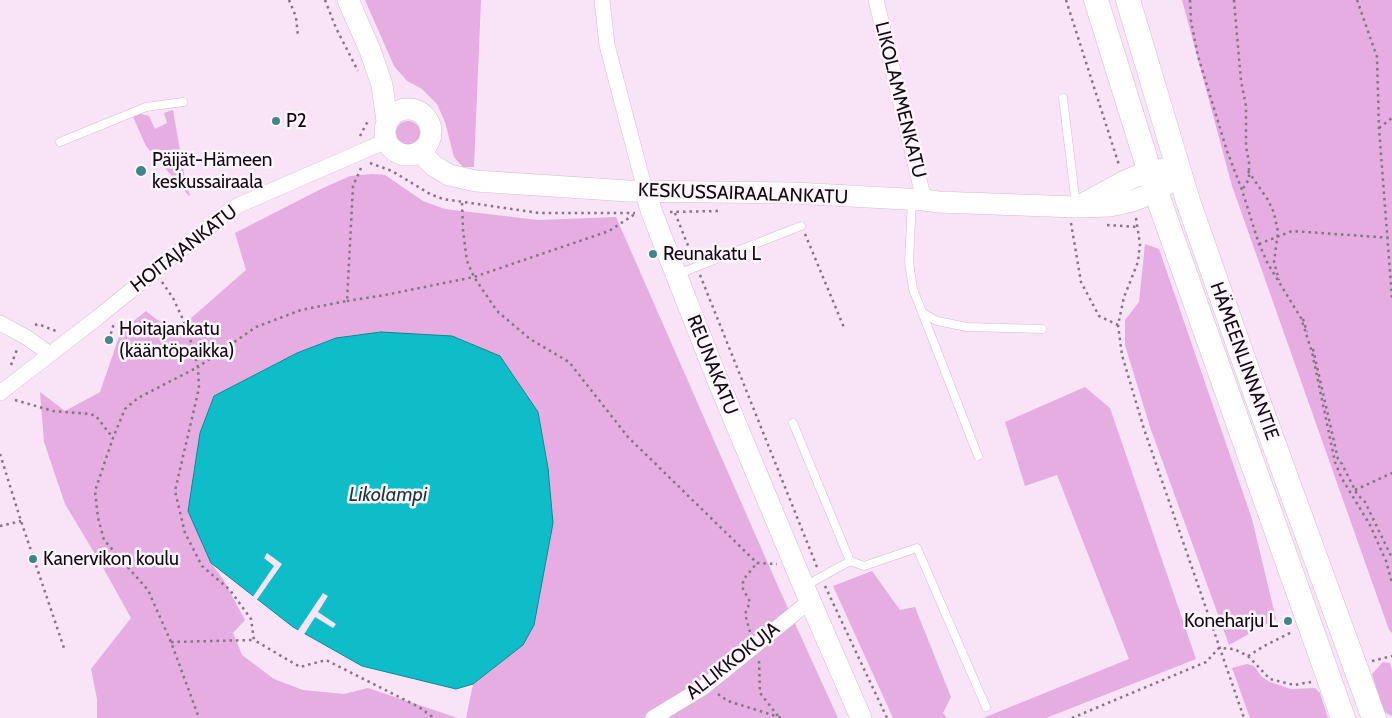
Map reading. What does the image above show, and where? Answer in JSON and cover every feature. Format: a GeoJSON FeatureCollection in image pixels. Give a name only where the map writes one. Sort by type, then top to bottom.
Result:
{"type":"FeatureCollection","features":[{"type":"Feature","properties":{"kind":"main road","name":"HÄMEENLINNANTIE"},"geometry":{"type":"LineString","coordinates":[[1096,0],[1153,181],[1343,718]]}},
{"type":"Feature","properties":{"kind":"main road","name":"HÄMEENLINNANTIE"},"geometry":{"type":"LineString","coordinates":[[1128,0],[1178,172],[1256,395],[1374,718]]}},
{"type":"Feature","properties":{"kind":"street"},"geometry":{"type":"LineString","coordinates":[[348,0],[370,50],[382,85],[381,125],[391,148],[397,153],[405,155],[413,155],[420,152],[430,140],[430,125],[421,112],[414,109],[402,98],[370,50]]}},
{"type":"Feature","properties":{"kind":"street","name":"REUNAKATU"},"geometry":{"type":"LineString","coordinates":[[602,0],[607,45],[645,190],[718,381],[796,567],[812,588],[862,718]]}},
{"type":"Feature","properties":{"kind":"street","name":"LIKOLAMMENKATU"},"geometry":{"type":"LineString","coordinates":[[876,0],[918,200]]}},
{"type":"Feature","properties":{"kind":"street"},"geometry":{"type":"LineString","coordinates":[[381,125],[398,110],[414,109]]}},
{"type":"Feature","properties":{"kind":"street","name":"HOITAJANKATU"},"geometry":{"type":"LineString","coordinates":[[5,395],[50,354],[228,211],[381,125]]}},
{"type":"Feature","properties":{"kind":"street","name":"KESKUSSAIRAALANKATU"},"geometry":{"type":"LineString","coordinates":[[420,152],[434,166],[449,175],[476,181],[628,191],[794,193],[918,200],[1074,215]]}},
{"type":"Feature","properties":{"kind":"street"},"geometry":{"type":"LineString","coordinates":[[1074,215],[1153,181],[1163,169],[1178,172]]}},
{"type":"Feature","properties":{"kind":"street"},"geometry":{"type":"LineString","coordinates":[[0,323],[26,337],[50,354]]}},
{"type":"Feature","properties":{"kind":"street","name":"ALLIKKOKUJA"},"geometry":{"type":"LineString","coordinates":[[653,718],[704,687],[757,643],[812,588]]}},
{"type":"Feature","properties":{"kind":"lane"},"geometry":{"type":"LineString","coordinates":[[1062,98],[1074,215]]}},
{"type":"Feature","properties":{"kind":"lane"},"geometry":{"type":"LineString","coordinates":[[60,142],[146,107],[183,102]]}},
{"type":"Feature","properties":{"kind":"lane"},"geometry":{"type":"LineString","coordinates":[[918,200],[909,262],[913,289],[978,456]]}},
{"type":"Feature","properties":{"kind":"lane"},"geometry":{"type":"LineString","coordinates":[[677,275],[801,226]]}},
{"type":"Feature","properties":{"kind":"lane"},"geometry":{"type":"LineString","coordinates":[[923,313],[937,322],[966,327],[1042,329]]}},
{"type":"Feature","properties":{"kind":"lane"},"geometry":{"type":"LineString","coordinates":[[793,423],[850,561],[864,566],[917,548],[986,707]]}},
{"type":"Feature","properties":{"kind":"lane"},"geometry":{"type":"LineString","coordinates":[[812,588],[850,561]]}},
{"type":"Feature","properties":{"kind":"path"},"geometry":{"type":"LineString","coordinates":[[289,0],[296,17],[298,36]]}},
{"type":"Feature","properties":{"kind":"path"},"geometry":{"type":"LineString","coordinates":[[325,0],[336,28],[359,75]]}},
{"type":"Feature","properties":{"kind":"path"},"geometry":{"type":"LineString","coordinates":[[1066,0],[1138,227],[1140,244],[1138,262],[1124,297],[1118,325],[1122,355],[1144,429],[1244,718]]}},
{"type":"Feature","properties":{"kind":"path"},"geometry":{"type":"LineString","coordinates":[[1190,0],[1191,21],[1198,56],[1227,151],[1259,244],[1268,264],[1301,318],[1312,352],[1335,462],[1370,525],[1386,561],[1392,583]]}},
{"type":"Feature","properties":{"kind":"path"},"geometry":{"type":"LineString","coordinates":[[1234,0],[1246,106],[1249,179],[1242,190]]}},
{"type":"Feature","properties":{"kind":"path"},"geometry":{"type":"LineString","coordinates":[[1357,0],[1377,57],[1379,128],[1392,298]]}},
{"type":"Feature","properties":{"kind":"path"},"geometry":{"type":"LineString","coordinates":[[1379,128],[1392,118]]}},
{"type":"Feature","properties":{"kind":"path"},"geometry":{"type":"LineString","coordinates":[[358,142],[369,119],[381,125]]}},
{"type":"Feature","properties":{"kind":"path"},"geometry":{"type":"LineString","coordinates":[[347,301],[353,186],[361,168]]}},
{"type":"Feature","properties":{"kind":"path"},"geometry":{"type":"LineString","coordinates":[[1248,172],[1272,206],[1278,232],[1274,258],[1278,278],[1305,324],[1315,354],[1338,458],[1355,490],[1365,502],[1392,558]]}},
{"type":"Feature","properties":{"kind":"path"},"geometry":{"type":"LineString","coordinates":[[462,203],[467,261],[474,277],[497,311],[530,339],[569,362],[628,437],[757,563],[796,567]]}},
{"type":"Feature","properties":{"kind":"path"},"geometry":{"type":"LineString","coordinates":[[674,212],[696,266],[812,588],[887,718]]}},
{"type":"Feature","properties":{"kind":"path"},"geometry":{"type":"LineString","coordinates":[[199,718],[171,642],[148,590],[104,540],[98,518],[95,491],[125,409],[138,398],[198,366],[256,327],[301,310],[385,296],[474,277],[609,231],[636,213]]}},
{"type":"Feature","properties":{"kind":"path"},"geometry":{"type":"LineString","coordinates":[[1074,215],[1081,282],[1099,316],[1118,325]]}},
{"type":"Feature","properties":{"kind":"path"},"geometry":{"type":"LineString","coordinates":[[801,226],[844,330]]}},
{"type":"Feature","properties":{"kind":"path"},"geometry":{"type":"LineString","coordinates":[[1259,244],[1292,231],[1392,238]]}},
{"type":"Feature","properties":{"kind":"path"},"geometry":{"type":"LineString","coordinates":[[161,281],[173,298],[187,328],[198,366],[199,388],[175,491],[185,533],[202,566],[230,590],[251,619],[254,640]]}},
{"type":"Feature","properties":{"kind":"path"},"geometry":{"type":"LineString","coordinates":[[109,340],[116,315]]}},
{"type":"Feature","properties":{"kind":"path"},"geometry":{"type":"LineString","coordinates":[[5,395],[53,411],[96,416],[113,438]]}},
{"type":"Feature","properties":{"kind":"path"},"geometry":{"type":"LineString","coordinates":[[0,454],[20,521],[65,651]]}},
{"type":"Feature","properties":{"kind":"path"},"geometry":{"type":"LineString","coordinates":[[1350,492],[1392,473]]}},
{"type":"Feature","properties":{"kind":"path"},"geometry":{"type":"LineString","coordinates":[[0,526],[20,521]]}},
{"type":"Feature","properties":{"kind":"path"},"geometry":{"type":"LineString","coordinates":[[757,563],[743,580],[743,589],[750,602],[745,614],[748,630],[757,643]]}},
{"type":"Feature","properties":{"kind":"path"},"geometry":{"type":"LineString","coordinates":[[1248,656],[1266,644],[1292,633],[1290,627]]}},
{"type":"Feature","properties":{"kind":"path"},"geometry":{"type":"LineString","coordinates":[[171,642],[254,640],[300,667],[326,660],[419,706],[434,718]]}},
{"type":"Feature","properties":{"kind":"path"},"geometry":{"type":"LineString","coordinates":[[1219,648],[1234,649],[1248,656],[1270,679],[1294,685],[1316,682]]}},
{"type":"Feature","properties":{"kind":"path"},"geometry":{"type":"LineString","coordinates":[[1072,718],[1206,662],[1219,648]]}},
{"type":"Feature","properties":{"kind":"path"},"geometry":{"type":"LineString","coordinates":[[1366,662],[1392,656]]}},
{"type":"Feature","properties":{"kind":"path"},"geometry":{"type":"LineString","coordinates":[[760,678],[760,693],[779,717]]}},
{"type":"Feature","properties":{"kind":"path"},"geometry":{"type":"LineString","coordinates":[[704,687],[728,701],[779,717]]}},
{"type":"Feature","properties":{"kind":"shaded area"},"geometry":{"type":"Polygon","coordinates":[[[365,0],[481,0],[474,167],[463,167],[454,157],[445,122],[437,104],[422,89],[407,81],[394,66],[365,0]]]}},
{"type":"Feature","properties":{"kind":"shaded area"},"geometry":{"type":"Polygon","coordinates":[[[1182,0],[1392,0],[1392,633],[1389,630],[1232,186],[1182,0]]]}},
{"type":"Feature","properties":{"kind":"shaded area"},"geometry":{"type":"Polygon","coordinates":[[[173,110],[189,196],[146,146],[133,117],[141,114],[149,116],[155,129],[167,123],[164,113],[173,110]]]}},
{"type":"Feature","properties":{"kind":"shaded area"},"geometry":{"type":"Polygon","coordinates":[[[408,121],[416,125],[420,133],[416,141],[408,145],[400,141],[396,133],[400,125],[408,121]]]}},
{"type":"Feature","properties":{"kind":"shaded area"},"geometry":{"type":"Polygon","coordinates":[[[385,175],[423,201],[445,209],[538,220],[616,217],[838,718],[466,718],[473,684],[523,645],[548,468],[538,412],[500,356],[381,332],[336,338],[297,353],[214,396],[211,563],[223,579],[245,620],[233,633],[242,655],[274,679],[303,690],[344,694],[368,688],[458,718],[97,718],[97,699],[91,669],[131,618],[65,504],[44,442],[40,392],[65,411],[100,392],[121,331],[146,311],[174,333],[246,270],[235,233],[350,176],[385,175]]]}},
{"type":"Feature","properties":{"kind":"shaded area"},"geometry":{"type":"Polygon","coordinates":[[[1145,244],[1159,249],[1252,519],[1276,619],[1229,645],[1150,427],[1125,345],[1125,320],[1139,302],[1145,244]]]}},
{"type":"Feature","properties":{"kind":"shaded area"},"geometry":{"type":"Polygon","coordinates":[[[1085,387],[1110,408],[1196,659],[1046,718],[983,718],[1129,659],[1057,475],[1025,486],[1005,422],[1085,387]]]}},
{"type":"Feature","properties":{"kind":"shaded area"},"geometry":{"type":"Polygon","coordinates":[[[872,571],[900,610],[915,607],[951,697],[943,713],[947,718],[893,718],[833,586],[872,571]]]}},
{"type":"Feature","properties":{"kind":"shaded area"},"geometry":{"type":"Polygon","coordinates":[[[1383,662],[1390,663],[1392,670],[1392,716],[1384,712],[1372,674],[1383,662]]]}},
{"type":"Feature","properties":{"kind":"shaded area"},"geometry":{"type":"Polygon","coordinates":[[[1247,664],[1254,666],[1262,677],[1270,682],[1291,689],[1315,688],[1320,693],[1328,718],[1250,718],[1232,668],[1247,664]]]}},
{"type":"Feature","properties":{"kind":"water","name":"Likolampi"},"geometry":{"type":"Polygon","coordinates":[[[381,332],[452,336],[500,356],[538,412],[548,468],[553,523],[534,625],[523,645],[473,684],[456,689],[362,666],[293,627],[211,563],[188,511],[200,433],[214,396],[297,353],[336,338],[381,332]]]}},
{"type":"Feature","properties":{"kind":"pier"},"geometry":{"type":"Polygon","coordinates":[[[267,553],[282,564],[256,601],[252,598],[274,566],[264,558],[267,553]]]}},
{"type":"Feature","properties":{"kind":"pier"},"geometry":{"type":"Polygon","coordinates":[[[323,593],[328,596],[318,612],[336,624],[333,628],[315,617],[303,636],[297,632],[323,593]]]}},
{"type":"Feature","properties":{"kind":"place","name":"P2"},"geometry":{"type":"Point","coordinates":[276,121]}},
{"type":"Feature","properties":{"kind":"place","name":"Päijät-Hämeen keskussairaala"},"geometry":{"type":"Point","coordinates":[141,171]}},
{"type":"Feature","properties":{"kind":"place","name":"Reunakatu L"},"geometry":{"type":"Point","coordinates":[653,254]}},
{"type":"Feature","properties":{"kind":"place","name":"Hoitajankatu (kääntöpaikka)"},"geometry":{"type":"Point","coordinates":[109,340]}},
{"type":"Feature","properties":{"kind":"place","name":"Kanervikon koulu"},"geometry":{"type":"Point","coordinates":[33,559]}},
{"type":"Feature","properties":{"kind":"place","name":"Koneharju L"},"geometry":{"type":"Point","coordinates":[1288,621]}}]}
